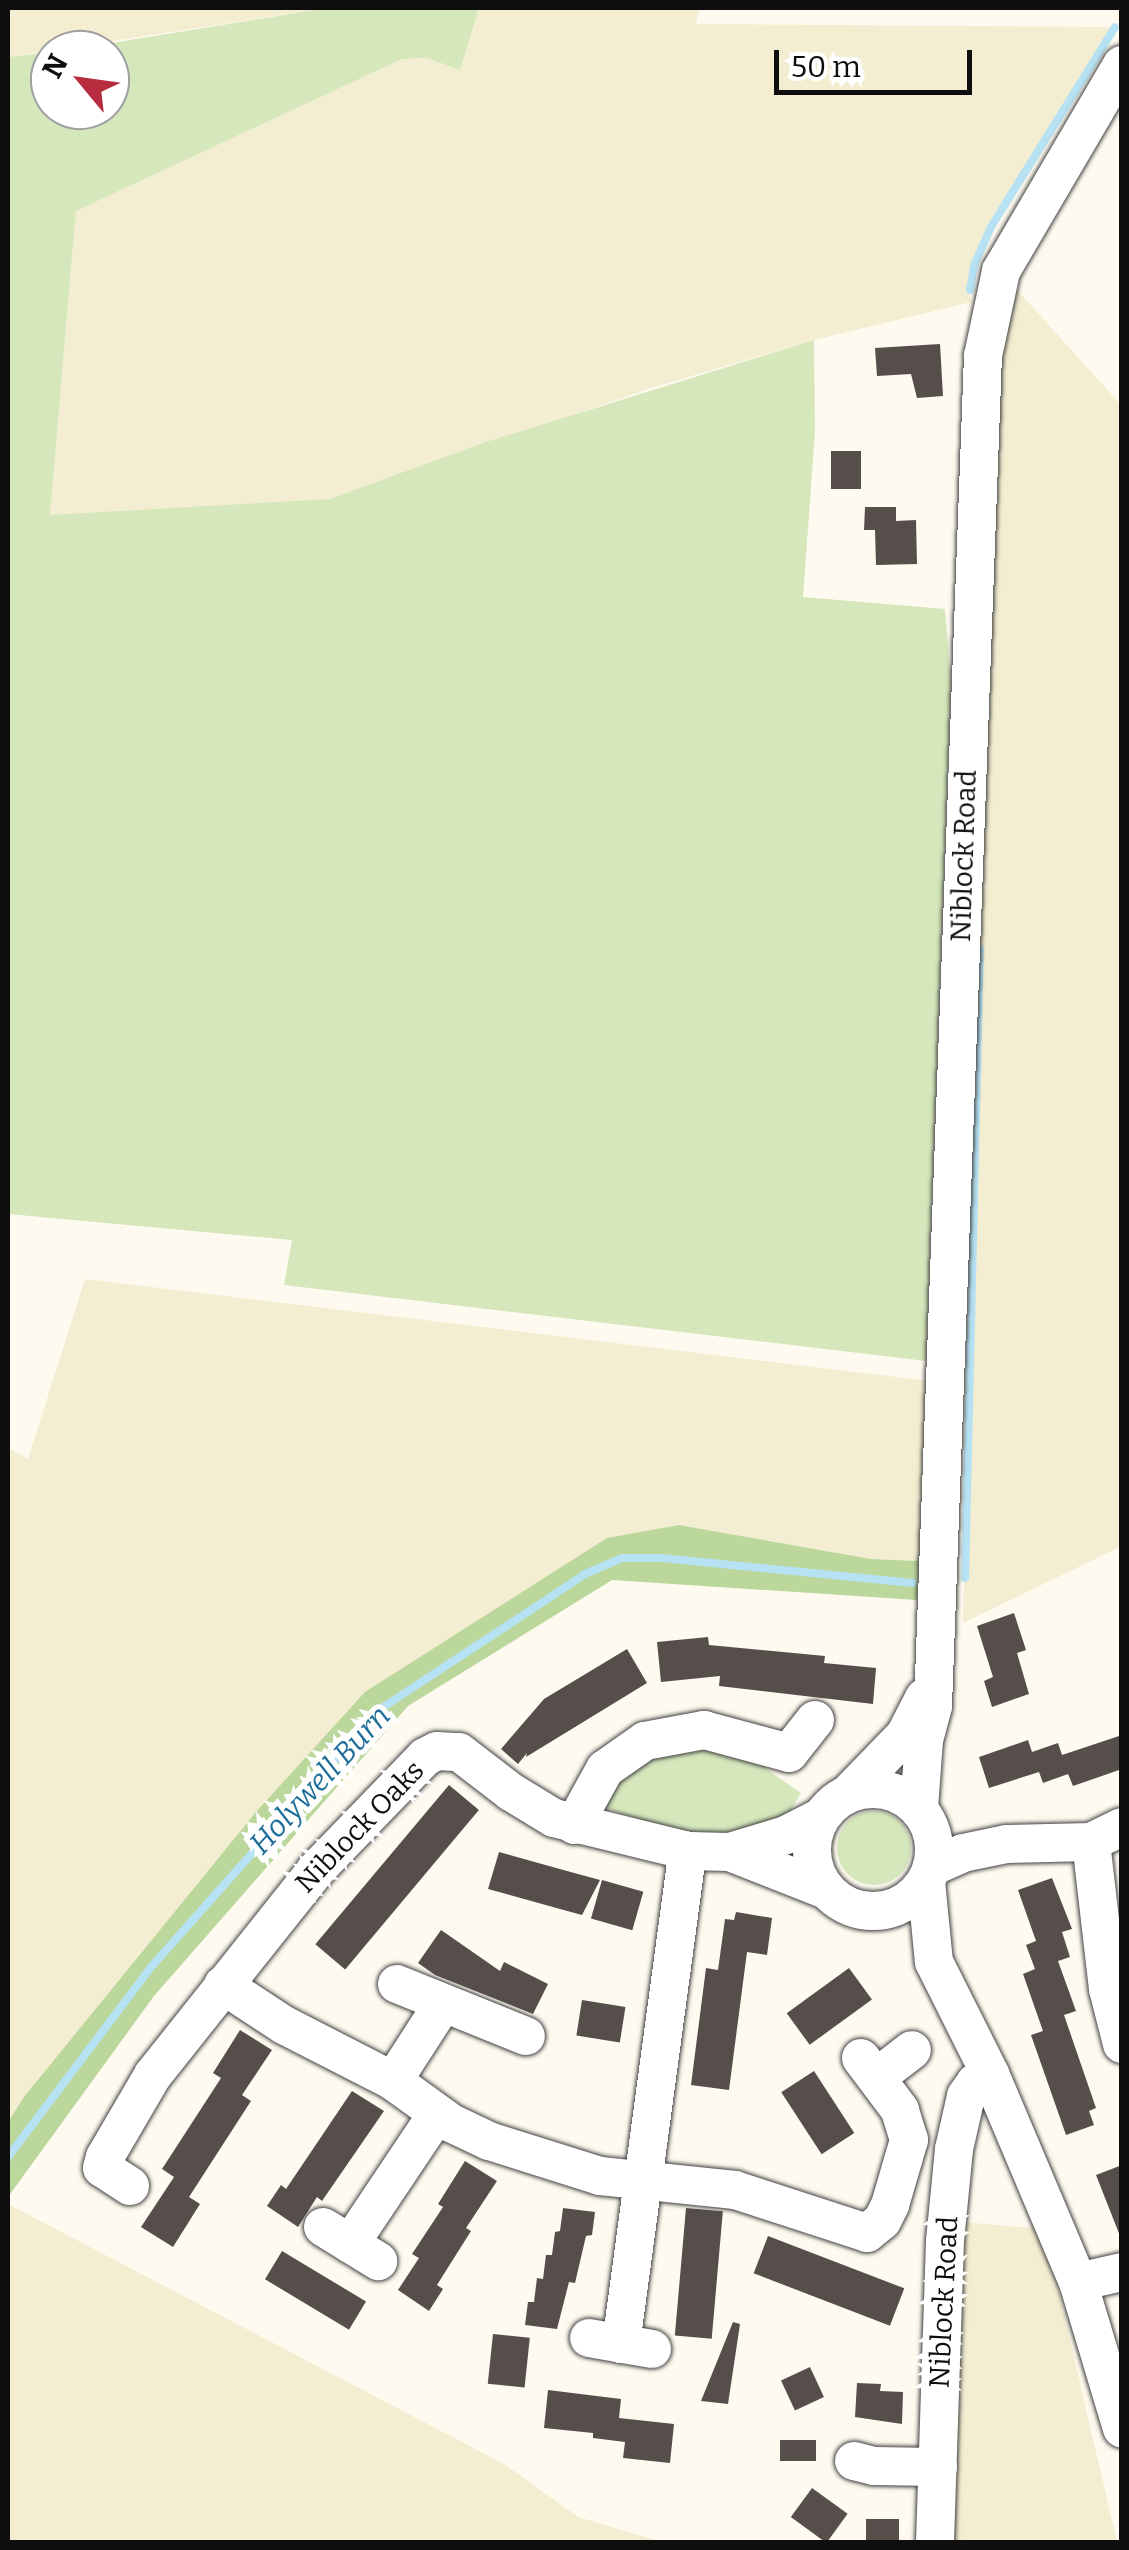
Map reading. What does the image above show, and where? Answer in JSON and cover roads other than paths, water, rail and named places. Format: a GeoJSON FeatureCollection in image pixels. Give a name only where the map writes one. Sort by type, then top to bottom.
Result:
{"type":"FeatureCollection","features":[{"type":"Feature","properties":{"kind":"street","name":"Niblock Road"},"geometry":{"type":"LineString","coordinates":[[921,1811],[933,1682],[984,356],[1000,271],[1122,65]]}},
{"type":"Feature","properties":{"kind":"street","name":"Niblock Road"},"geometry":{"type":"LineString","coordinates":[[850,1792],[904,1735],[933,1682]]}},
{"type":"Feature","properties":{"kind":"street"},"geometry":{"type":"LineString","coordinates":[[574,1826],[605,1769],[645,1741],[704,1730],[789,1753],[815,1720]]}},
{"type":"Feature","properties":{"kind":"street","name":"Niblock Oaks"},"geometry":{"type":"LineString","coordinates":[[130,2186],[102,2168],[108,2147],[153,2074],[314,1870],[424,1757],[437,1751],[459,1752],[533,1807],[574,1826],[688,1851],[730,1852],[786,1835],[820,1817]]}},
{"type":"Feature","properties":{"kind":"street"},"geometry":{"type":"LineString","coordinates":[[1007,1844],[921,1811],[890,1790],[850,1792],[820,1817],[812,1855],[826,1890],[902,1933],[934,1962],[990,2074],[1078,2282],[1122,2430]]}},
{"type":"Feature","properties":{"kind":"street"},"geometry":{"type":"LineString","coordinates":[[921,1811],[933,1836],[930,1874],[934,1962]]}},
{"type":"Feature","properties":{"kind":"street"},"geometry":{"type":"LineString","coordinates":[[860,1910],[898,1906],[930,1874],[963,1853],[1007,1844],[1106,1835],[1108,1989],[1122,2044]]}},
{"type":"Feature","properties":{"kind":"street"},"geometry":{"type":"LineString","coordinates":[[621,2344],[688,1851]]}},
{"type":"Feature","properties":{"kind":"street","name":"Niblock Oaks"},"geometry":{"type":"LineString","coordinates":[[730,1852],[826,1890]]}},
{"type":"Feature","properties":{"kind":"street"},"geometry":{"type":"LineString","coordinates":[[223,1984],[284,2025],[394,2080],[437,2114],[489,2140],[566,2168],[735,2190],[867,2233],[882,2221],[908,2152],[906,2124],[869,2067],[912,2050]]}},
{"type":"Feature","properties":{"kind":"street"},"geometry":{"type":"LineString","coordinates":[[397,1984],[526,2036]]}},
{"type":"Feature","properties":{"kind":"street"},"geometry":{"type":"LineString","coordinates":[[394,2080],[442,2005]]}},
{"type":"Feature","properties":{"kind":"street","name":"Niblock Road"},"geometry":{"type":"LineString","coordinates":[[935,2542],[945,2240],[954,2149],[966,2096],[975,2083],[990,2074]]}},
{"type":"Feature","properties":{"kind":"street"},"geometry":{"type":"LineString","coordinates":[[350,2244],[437,2114]]}},
{"type":"Feature","properties":{"kind":"street"},"geometry":{"type":"LineString","coordinates":[[1078,2282],[1122,2272]]}},
{"type":"Feature","properties":{"kind":"street"},"geometry":{"type":"LineString","coordinates":[[854,2460],[874,2466],[938,2467]]}},
{"type":"Feature","properties":{"kind":"waterway"},"geometry":{"type":"LineString","coordinates":[[970,290],[975,263],[991,227],[1115,27]]}},
{"type":"Feature","properties":{"kind":"waterway"},"geometry":{"type":"LineString","coordinates":[[965,1578],[980,948]]}},
{"type":"Feature","properties":{"kind":"waterway","name":"Holywell Burn"},"geometry":{"type":"LineString","coordinates":[[8,2157],[152,1966],[379,1710],[585,1574],[622,1558],[662,1558],[913,1583]]}}]}
